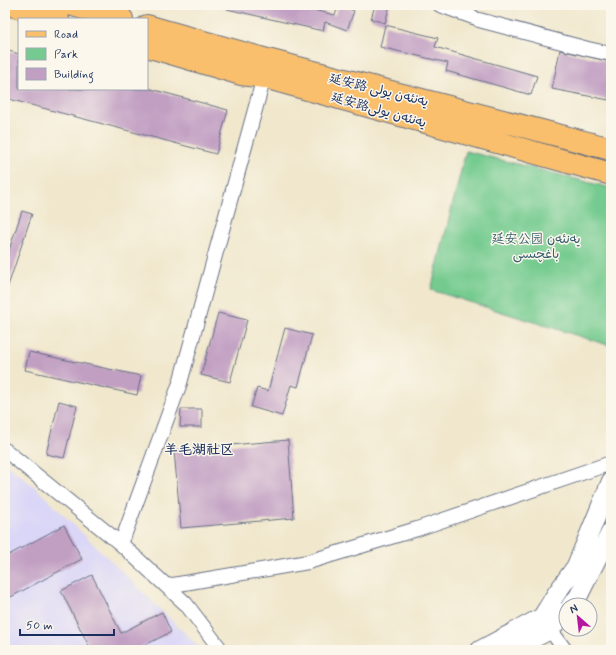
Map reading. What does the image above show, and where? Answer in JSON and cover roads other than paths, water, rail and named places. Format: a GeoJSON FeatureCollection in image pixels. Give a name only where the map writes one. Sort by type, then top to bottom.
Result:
{"type":"FeatureCollection","features":[{"type":"Feature","properties":{"kind":"main road"},"geometry":{"type":"LineString","coordinates":[[11,5],[55,18]]}},
{"type":"Feature","properties":{"kind":"main road"},"geometry":{"type":"LineString","coordinates":[[72,5],[118,18]]}},
{"type":"Feature","properties":{"kind":"main road","name":"延安路 يەنئەن يولى"},"geometry":{"type":"LineString","coordinates":[[148,26],[264,59],[611,149]]}},
{"type":"Feature","properties":{"kind":"main road","name":"延安路يەنئەن يولى"},"geometry":{"type":"LineString","coordinates":[[148,46],[241,74],[264,77],[611,174]]}},
{"type":"Feature","properties":{"kind":"street"},"geometry":{"type":"LineString","coordinates":[[440,5],[476,18],[611,54]]}},
{"type":"Feature","properties":{"kind":"street"},"geometry":{"type":"LineString","coordinates":[[121,544],[180,383],[264,77]]}},
{"type":"Feature","properties":{"kind":"street"},"geometry":{"type":"LineString","coordinates":[[5,450],[121,544],[167,586],[186,604],[221,650]]}},
{"type":"Feature","properties":{"kind":"street"},"geometry":{"type":"LineString","coordinates":[[167,586],[308,562],[417,529],[611,463]]}},
{"type":"Feature","properties":{"kind":"street"},"geometry":{"type":"LineString","coordinates":[[546,624],[556,594],[576,566],[611,481]]}},
{"type":"Feature","properties":{"kind":"street"},"geometry":{"type":"LineString","coordinates":[[578,597],[611,531]]}},
{"type":"Feature","properties":{"kind":"street"},"geometry":{"type":"LineString","coordinates":[[512,650],[558,616]]}},
{"type":"Feature","properties":{"kind":"street"},"geometry":{"type":"LineString","coordinates":[[480,650],[546,624]]}},
{"type":"Feature","properties":{"kind":"street"},"geometry":{"type":"LineString","coordinates":[[546,624],[565,650]]}},
{"type":"Feature","properties":{"kind":"district","name":"羊毛湖社区"},"geometry":{"type":"Point","coordinates":[199,449]}},
{"type":"Feature","properties":{"kind":"park label","name":"延安公园 يەنئەن باغچىسى"},"geometry":{"type":"Point","coordinates":[536,246]}}]}
